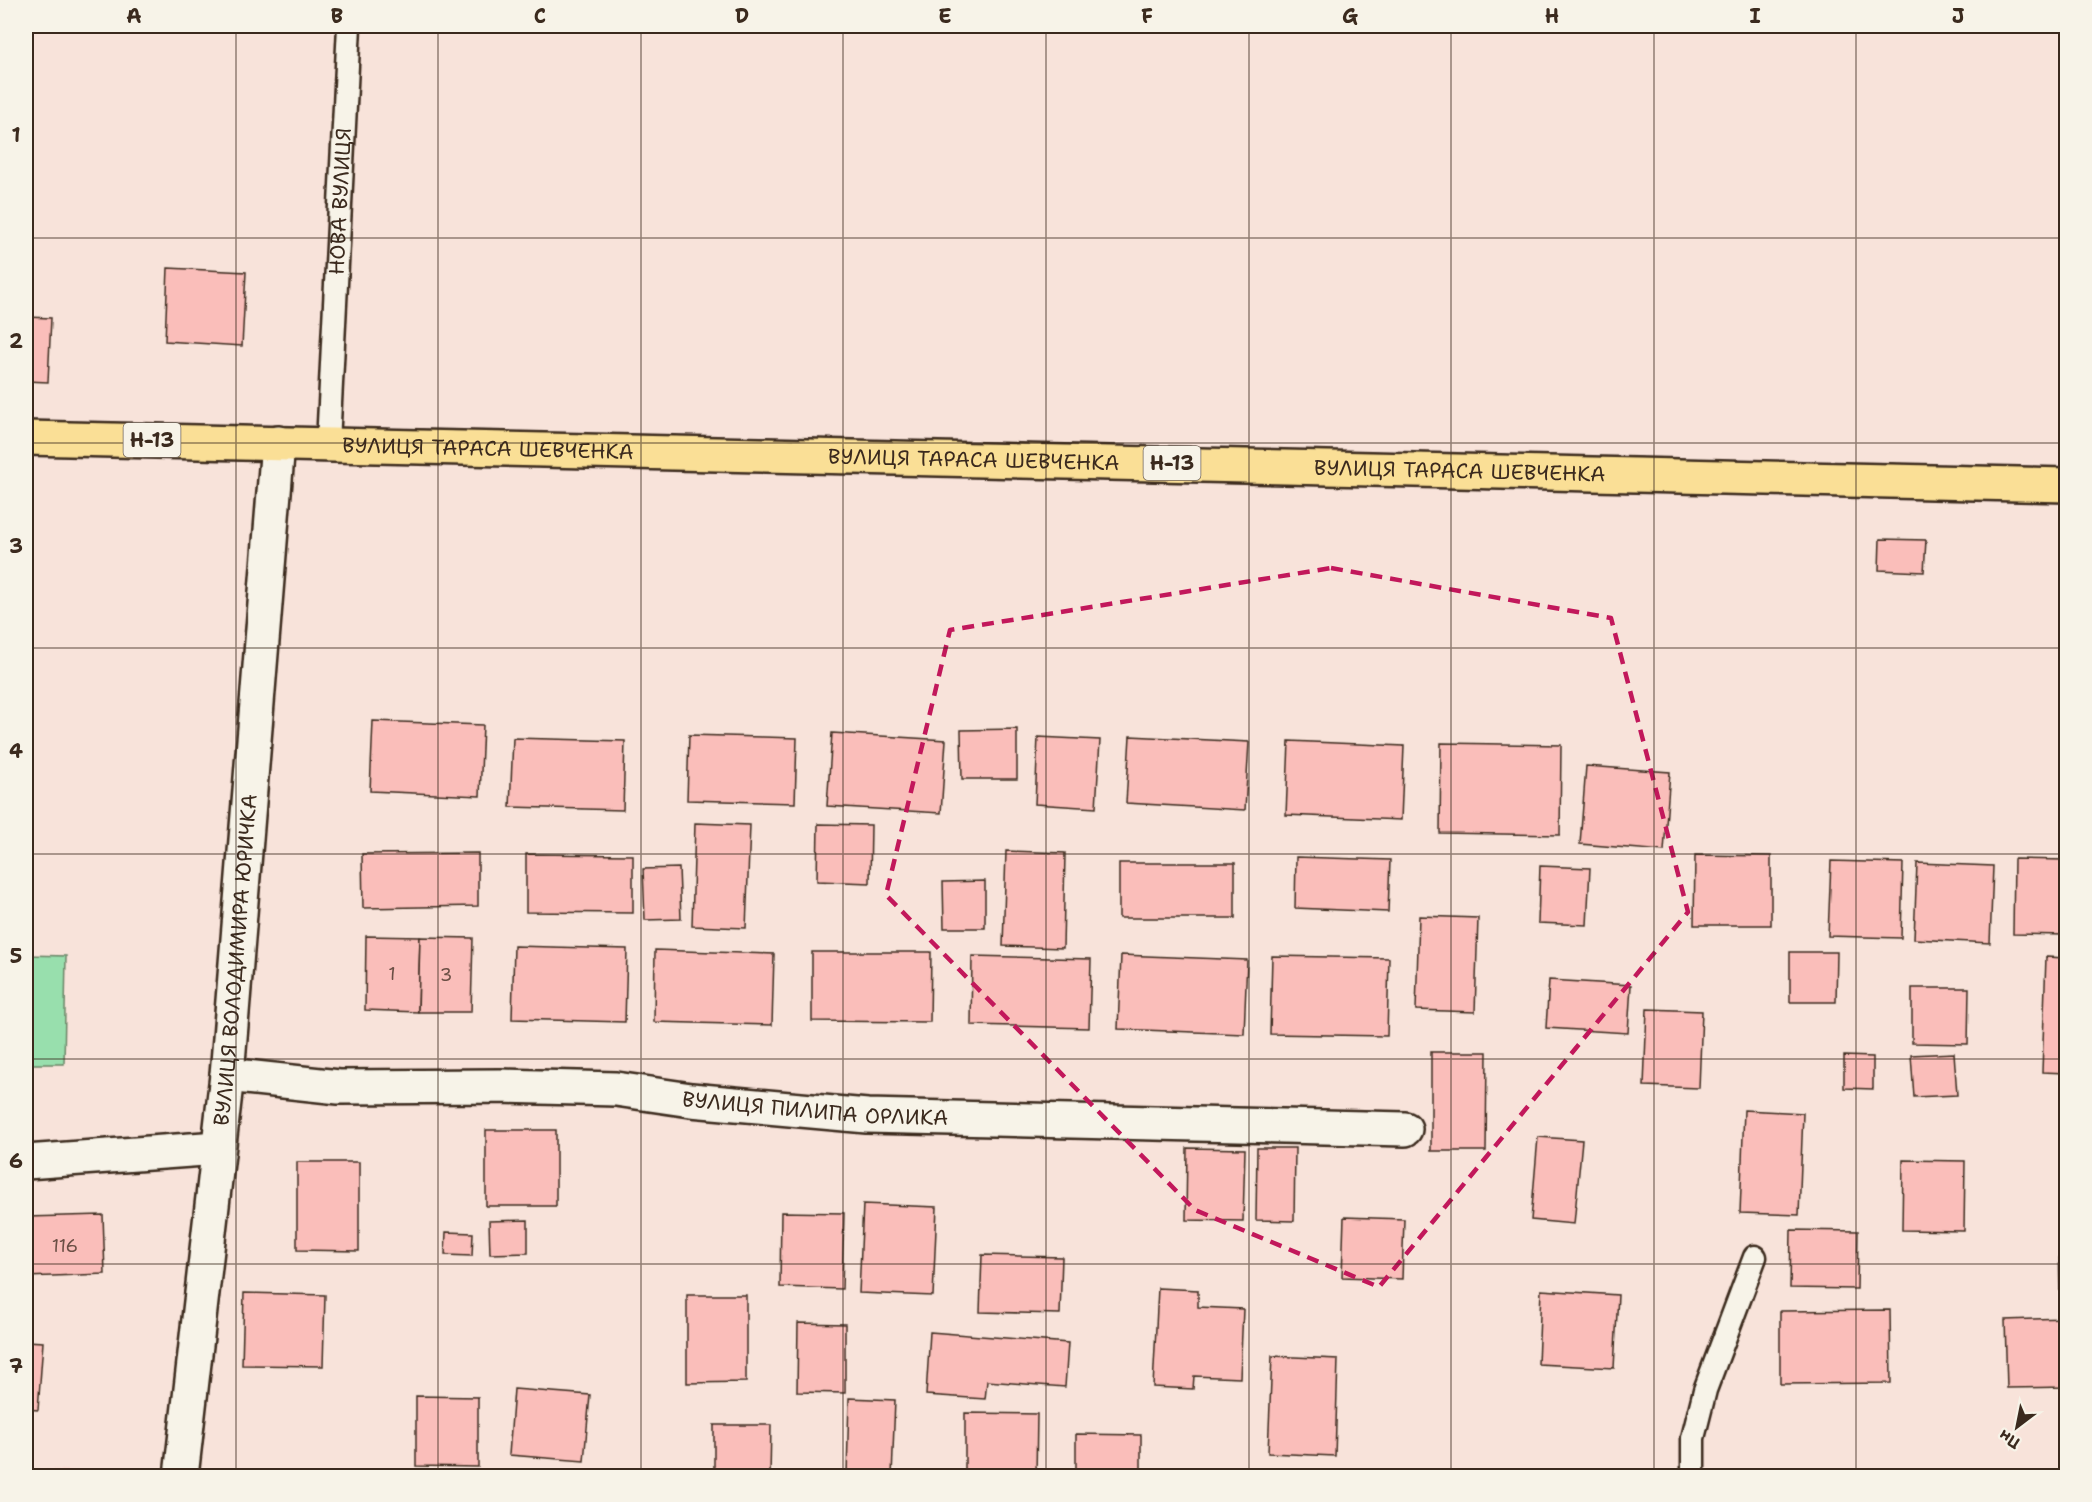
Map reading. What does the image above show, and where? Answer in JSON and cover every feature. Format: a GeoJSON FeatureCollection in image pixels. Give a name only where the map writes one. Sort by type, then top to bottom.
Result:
{"type":"FeatureCollection","features":[{"type":"Feature","properties":{"kind":"main road","name":"ВУЛИЦЯ ТАРАСА ШЕВЧЕНКА"},"geometry":{"type":"LineString","coordinates":[[26,438],[328,443],[2067,485]]}},
{"type":"Feature","properties":{"kind":"street","name":"ВУЛИЦЯ ВОЛОДИМИРА ЮРИЧКА"},"geometry":{"type":"LineString","coordinates":[[181,1476],[227,1075],[278,443]]}},
{"type":"Feature","properties":{"kind":"street","name":"ВУЛИЦЯ ПИЛИПА ОРЛИКА"},"geometry":{"type":"LineString","coordinates":[[227,1075],[339,1087],[500,1086],[616,1089],[691,1100],[867,1116],[1405,1129]]}},
{"type":"Feature","properties":{"kind":"street"},"geometry":{"type":"LineString","coordinates":[[26,1162],[218,1148]]}},
{"type":"Feature","properties":{"kind":"lane","name":"НОВА ВУЛИЦЯ"},"geometry":{"type":"LineString","coordinates":[[328,443],[349,26]]}},
{"type":"Feature","properties":{"kind":"lane"},"geometry":{"type":"LineString","coordinates":[[1693,1476],[1693,1438],[1705,1390],[1755,1257]]}},
{"type":"Feature","properties":{"kind":"highlighted area"},"geometry":{"type":"Polygon","coordinates":[[[1331,568],[1611,618],[1688,912],[1379,1287],[1195,1210],[886,895],[950,630],[1331,568]]]}},
{"type":"Feature","properties":{"kind":"shaded area"},"geometry":{"type":"Polygon","coordinates":[[[26,1468],[147,1474],[146,1476],[26,1476],[26,1468]]]}},
{"type":"Feature","properties":{"kind":"green space"},"geometry":{"type":"Polygon","coordinates":[[[26,955],[66,956],[64,1064],[26,1064],[26,955]]]}},
{"type":"Feature","properties":{"kind":"building"},"geometry":{"type":"Polygon","coordinates":[[[168,268],[246,272],[242,346],[165,341],[168,268]]]}},
{"type":"Feature","properties":{"kind":"building"},"geometry":{"type":"Polygon","coordinates":[[[26,317],[51,318],[48,382],[26,381],[26,317]]]}},
{"type":"Feature","properties":{"kind":"building"},"geometry":{"type":"Polygon","coordinates":[[[1880,539],[1926,540],[1924,572],[1879,570],[1880,539]]]}},
{"type":"Feature","properties":{"kind":"building"},"geometry":{"type":"Polygon","coordinates":[[[373,721],[483,725],[480,796],[370,791],[373,721]]]}},
{"type":"Feature","properties":{"kind":"building"},"geometry":{"type":"Polygon","coordinates":[[[1017,729],[1017,779],[962,779],[961,730],[1017,729]]]}},
{"type":"Feature","properties":{"kind":"building"},"geometry":{"type":"Polygon","coordinates":[[[832,733],[946,740],[941,813],[827,806],[832,733]]]}},
{"type":"Feature","properties":{"kind":"building"},"geometry":{"type":"Polygon","coordinates":[[[689,735],[797,738],[795,803],[687,800],[689,735]]]}},
{"type":"Feature","properties":{"kind":"building"},"geometry":{"type":"Polygon","coordinates":[[[1130,736],[1249,742],[1245,810],[1126,803],[1130,736]]]}},
{"type":"Feature","properties":{"kind":"building"},"geometry":{"type":"Polygon","coordinates":[[[1038,737],[1100,740],[1096,808],[1035,804],[1038,737]]]}},
{"type":"Feature","properties":{"kind":"building"},"geometry":{"type":"Polygon","coordinates":[[[513,738],[625,741],[623,810],[510,807],[513,738]]]}},
{"type":"Feature","properties":{"kind":"building"},"geometry":{"type":"Polygon","coordinates":[[[1289,741],[1404,746],[1401,820],[1286,815],[1289,741]]]}},
{"type":"Feature","properties":{"kind":"building"},"geometry":{"type":"Polygon","coordinates":[[[1441,743],[1561,745],[1560,835],[1440,833],[1441,743]]]}},
{"type":"Feature","properties":{"kind":"building"},"geometry":{"type":"Polygon","coordinates":[[[1586,766],[1670,772],[1664,851],[1580,844],[1586,766]]]}},
{"type":"Feature","properties":{"kind":"building"},"geometry":{"type":"Polygon","coordinates":[[[695,823],[750,825],[746,928],[692,926],[695,823]]]}},
{"type":"Feature","properties":{"kind":"building"},"geometry":{"type":"Polygon","coordinates":[[[818,824],[871,825],[870,883],[817,881],[818,824]]]}},
{"type":"Feature","properties":{"kind":"building"},"geometry":{"type":"Polygon","coordinates":[[[1006,851],[1065,853],[1063,948],[1003,946],[1006,851]]]}},
{"type":"Feature","properties":{"kind":"building"},"geometry":{"type":"Polygon","coordinates":[[[478,853],[478,906],[363,908],[362,854],[478,853]]]}},
{"type":"Feature","properties":{"kind":"building"},"geometry":{"type":"Polygon","coordinates":[[[526,854],[633,855],[633,913],[526,912],[526,854]]]}},
{"type":"Feature","properties":{"kind":"building"},"geometry":{"type":"Polygon","coordinates":[[[1695,855],[1771,856],[1771,925],[1694,925],[1695,855]]]}},
{"type":"Feature","properties":{"kind":"building"},"geometry":{"type":"Polygon","coordinates":[[[1296,857],[1390,860],[1388,912],[1295,908],[1296,857]]]}},
{"type":"Feature","properties":{"kind":"building"},"geometry":{"type":"Polygon","coordinates":[[[2014,859],[2066,860],[2066,935],[2013,934],[2014,859]]]}},
{"type":"Feature","properties":{"kind":"building"},"geometry":{"type":"Polygon","coordinates":[[[1831,861],[1903,863],[1901,938],[1828,936],[1831,861]]]}},
{"type":"Feature","properties":{"kind":"building"},"geometry":{"type":"Polygon","coordinates":[[[1119,863],[1235,863],[1235,918],[1119,918],[1119,863]]]}},
{"type":"Feature","properties":{"kind":"building"},"geometry":{"type":"Polygon","coordinates":[[[1917,863],[1993,866],[1990,943],[1914,939],[1917,863]]]}},
{"type":"Feature","properties":{"kind":"building"},"geometry":{"type":"Polygon","coordinates":[[[1540,866],[1590,868],[1587,925],[1538,923],[1540,866]]]}},
{"type":"Feature","properties":{"kind":"building"},"geometry":{"type":"Polygon","coordinates":[[[679,868],[681,919],[645,920],[643,869],[679,868]]]}},
{"type":"Feature","properties":{"kind":"building"},"geometry":{"type":"Polygon","coordinates":[[[985,881],[985,928],[944,928],[943,882],[985,881]]]}},
{"type":"Feature","properties":{"kind":"building"},"geometry":{"type":"Polygon","coordinates":[[[1419,916],[1478,918],[1475,1012],[1416,1010],[1419,916]]]}},
{"type":"Feature","properties":{"kind":"building"},"geometry":{"type":"Polygon","coordinates":[[[366,936],[420,937],[418,1012],[365,1010],[366,936]]]}},
{"type":"Feature","properties":{"kind":"building"},"geometry":{"type":"Polygon","coordinates":[[[420,937],[473,938],[471,1012],[418,1012],[420,937]]]}},
{"type":"Feature","properties":{"kind":"building"},"geometry":{"type":"Polygon","coordinates":[[[514,946],[627,949],[625,1022],[512,1019],[514,946]]]}},
{"type":"Feature","properties":{"kind":"building"},"geometry":{"type":"Polygon","coordinates":[[[655,950],[774,954],[772,1025],[654,1022],[655,950]]]}},
{"type":"Feature","properties":{"kind":"building"},"geometry":{"type":"Polygon","coordinates":[[[812,952],[931,952],[930,1022],[812,1021],[812,952]]]}},
{"type":"Feature","properties":{"kind":"building"},"geometry":{"type":"Polygon","coordinates":[[[1790,952],[1837,952],[1836,1002],[1790,1002],[1790,952]]]}},
{"type":"Feature","properties":{"kind":"building"},"geometry":{"type":"Polygon","coordinates":[[[1121,955],[1247,960],[1244,1034],[1118,1029],[1121,955]]]}},
{"type":"Feature","properties":{"kind":"building"},"geometry":{"type":"Polygon","coordinates":[[[972,956],[1091,959],[1089,1028],[971,1025],[972,956]]]}},
{"type":"Feature","properties":{"kind":"building"},"geometry":{"type":"Polygon","coordinates":[[[1272,956],[1389,958],[1387,1036],[1270,1034],[1272,956]]]}},
{"type":"Feature","properties":{"kind":"building"},"geometry":{"type":"Polygon","coordinates":[[[2046,957],[2066,958],[2066,1073],[2042,1072],[2046,957]]]}},
{"type":"Feature","properties":{"kind":"building"},"geometry":{"type":"Polygon","coordinates":[[[1549,980],[1631,985],[1628,1033],[1546,1028],[1549,980]]]}},
{"type":"Feature","properties":{"kind":"building"},"geometry":{"type":"Polygon","coordinates":[[[1912,988],[1969,988],[1968,1044],[1912,1043],[1912,988]]]}},
{"type":"Feature","properties":{"kind":"building"},"geometry":{"type":"Polygon","coordinates":[[[1647,1009],[1702,1011],[1699,1088],[1644,1086],[1647,1009]]]}},
{"type":"Feature","properties":{"kind":"building"},"geometry":{"type":"Polygon","coordinates":[[[1431,1052],[1487,1052],[1486,1151],[1431,1151],[1431,1052]]]}},
{"type":"Feature","properties":{"kind":"building"},"geometry":{"type":"Polygon","coordinates":[[[1954,1053],[1957,1095],[1914,1097],[1911,1055],[1954,1053]]]}},
{"type":"Feature","properties":{"kind":"building"},"geometry":{"type":"Polygon","coordinates":[[[1844,1056],[1873,1057],[1873,1089],[1844,1088],[1844,1056]]]}},
{"type":"Feature","properties":{"kind":"building"},"geometry":{"type":"Polygon","coordinates":[[[1744,1110],[1803,1113],[1799,1215],[1740,1213],[1744,1110]]]}},
{"type":"Feature","properties":{"kind":"building"},"geometry":{"type":"Polygon","coordinates":[[[486,1130],[556,1130],[556,1206],[486,1206],[486,1130]]]}},
{"type":"Feature","properties":{"kind":"building"},"geometry":{"type":"Polygon","coordinates":[[[1538,1137],[1582,1140],[1574,1224],[1531,1220],[1538,1137]]]}},
{"type":"Feature","properties":{"kind":"building"},"geometry":{"type":"Polygon","coordinates":[[[1187,1148],[1245,1149],[1243,1221],[1186,1220],[1187,1148]]]}},
{"type":"Feature","properties":{"kind":"building"},"geometry":{"type":"Polygon","coordinates":[[[1257,1148],[1295,1148],[1294,1221],[1256,1220],[1257,1148]]]}},
{"type":"Feature","properties":{"kind":"building"},"geometry":{"type":"Polygon","coordinates":[[[1903,1160],[1965,1161],[1964,1231],[1902,1230],[1903,1160]]]}},
{"type":"Feature","properties":{"kind":"building"},"geometry":{"type":"Polygon","coordinates":[[[297,1162],[359,1162],[359,1251],[297,1250],[297,1162]]]}},
{"type":"Feature","properties":{"kind":"building"},"geometry":{"type":"Polygon","coordinates":[[[863,1204],[937,1207],[933,1296],[859,1293],[863,1204]]]}},
{"type":"Feature","properties":{"kind":"building"},"geometry":{"type":"Polygon","coordinates":[[[781,1212],[844,1213],[842,1289],[780,1287],[781,1212]]]}},
{"type":"Feature","properties":{"kind":"building"},"geometry":{"type":"Polygon","coordinates":[[[103,1215],[105,1274],[26,1277],[26,1217],[103,1215]]]}},
{"type":"Feature","properties":{"kind":"building"},"geometry":{"type":"Polygon","coordinates":[[[1344,1217],[1404,1219],[1402,1279],[1342,1277],[1344,1217]]]}},
{"type":"Feature","properties":{"kind":"building"},"geometry":{"type":"Polygon","coordinates":[[[528,1220],[528,1253],[490,1254],[489,1221],[528,1220]]]}},
{"type":"Feature","properties":{"kind":"building"},"geometry":{"type":"Polygon","coordinates":[[[1791,1230],[1858,1231],[1857,1289],[1790,1288],[1791,1230]]]}},
{"type":"Feature","properties":{"kind":"building"},"geometry":{"type":"Polygon","coordinates":[[[446,1232],[473,1233],[472,1256],[445,1255],[446,1232]]]}},
{"type":"Feature","properties":{"kind":"building"},"geometry":{"type":"Polygon","coordinates":[[[2059,1234],[2066,1234],[2066,1302],[2060,1302],[2059,1234]]]}},
{"type":"Feature","properties":{"kind":"building"},"geometry":{"type":"Polygon","coordinates":[[[982,1255],[1062,1257],[1060,1314],[980,1312],[982,1255]]]}},
{"type":"Feature","properties":{"kind":"building"},"geometry":{"type":"Polygon","coordinates":[[[1158,1288],[1198,1290],[1198,1307],[1243,1309],[1240,1378],[1194,1376],[1193,1389],[1153,1387],[1158,1288]]]}},
{"type":"Feature","properties":{"kind":"building"},"geometry":{"type":"Polygon","coordinates":[[[1541,1290],[1618,1295],[1614,1368],[1538,1364],[1541,1290]]]}},
{"type":"Feature","properties":{"kind":"building"},"geometry":{"type":"Polygon","coordinates":[[[244,1293],[325,1295],[323,1366],[242,1365],[244,1293]]]}},
{"type":"Feature","properties":{"kind":"building"},"geometry":{"type":"Polygon","coordinates":[[[687,1295],[746,1295],[746,1382],[687,1383],[687,1295]]]}},
{"type":"Feature","properties":{"kind":"building"},"geometry":{"type":"Polygon","coordinates":[[[1890,1310],[1891,1383],[1780,1384],[1780,1311],[1890,1310]]]}},
{"type":"Feature","properties":{"kind":"building"},"geometry":{"type":"Polygon","coordinates":[[[2066,1318],[2066,1387],[2007,1388],[2005,1320],[2066,1318]]]}},
{"type":"Feature","properties":{"kind":"building"},"geometry":{"type":"Polygon","coordinates":[[[798,1323],[845,1324],[845,1393],[797,1392],[798,1323]]]}},
{"type":"Feature","properties":{"kind":"building"},"geometry":{"type":"Polygon","coordinates":[[[930,1332],[1068,1343],[1065,1387],[987,1381],[985,1399],[926,1395],[930,1332]]]}},
{"type":"Feature","properties":{"kind":"building"},"geometry":{"type":"Polygon","coordinates":[[[26,1341],[43,1342],[38,1410],[26,1409],[26,1341]]]}},
{"type":"Feature","properties":{"kind":"building"},"geometry":{"type":"Polygon","coordinates":[[[1272,1356],[1338,1359],[1335,1456],[1268,1453],[1272,1356]]]}},
{"type":"Feature","properties":{"kind":"building"},"geometry":{"type":"Polygon","coordinates":[[[514,1389],[590,1395],[584,1461],[509,1455],[514,1389]]]}},
{"type":"Feature","properties":{"kind":"building"},"geometry":{"type":"Polygon","coordinates":[[[416,1396],[478,1397],[478,1467],[416,1466],[416,1396]]]}},
{"type":"Feature","properties":{"kind":"building"},"geometry":{"type":"Polygon","coordinates":[[[849,1398],[895,1400],[892,1476],[847,1476],[849,1398]]]}},
{"type":"Feature","properties":{"kind":"building"},"geometry":{"type":"Polygon","coordinates":[[[965,1413],[1037,1414],[1036,1476],[965,1476],[965,1413]]]}},
{"type":"Feature","properties":{"kind":"building"},"geometry":{"type":"Polygon","coordinates":[[[714,1425],[771,1425],[770,1476],[714,1476],[714,1425]]]}},
{"type":"Feature","properties":{"kind":"building"},"geometry":{"type":"Polygon","coordinates":[[[1076,1434],[1141,1435],[1141,1476],[1076,1476],[1076,1434]]]}}]}
